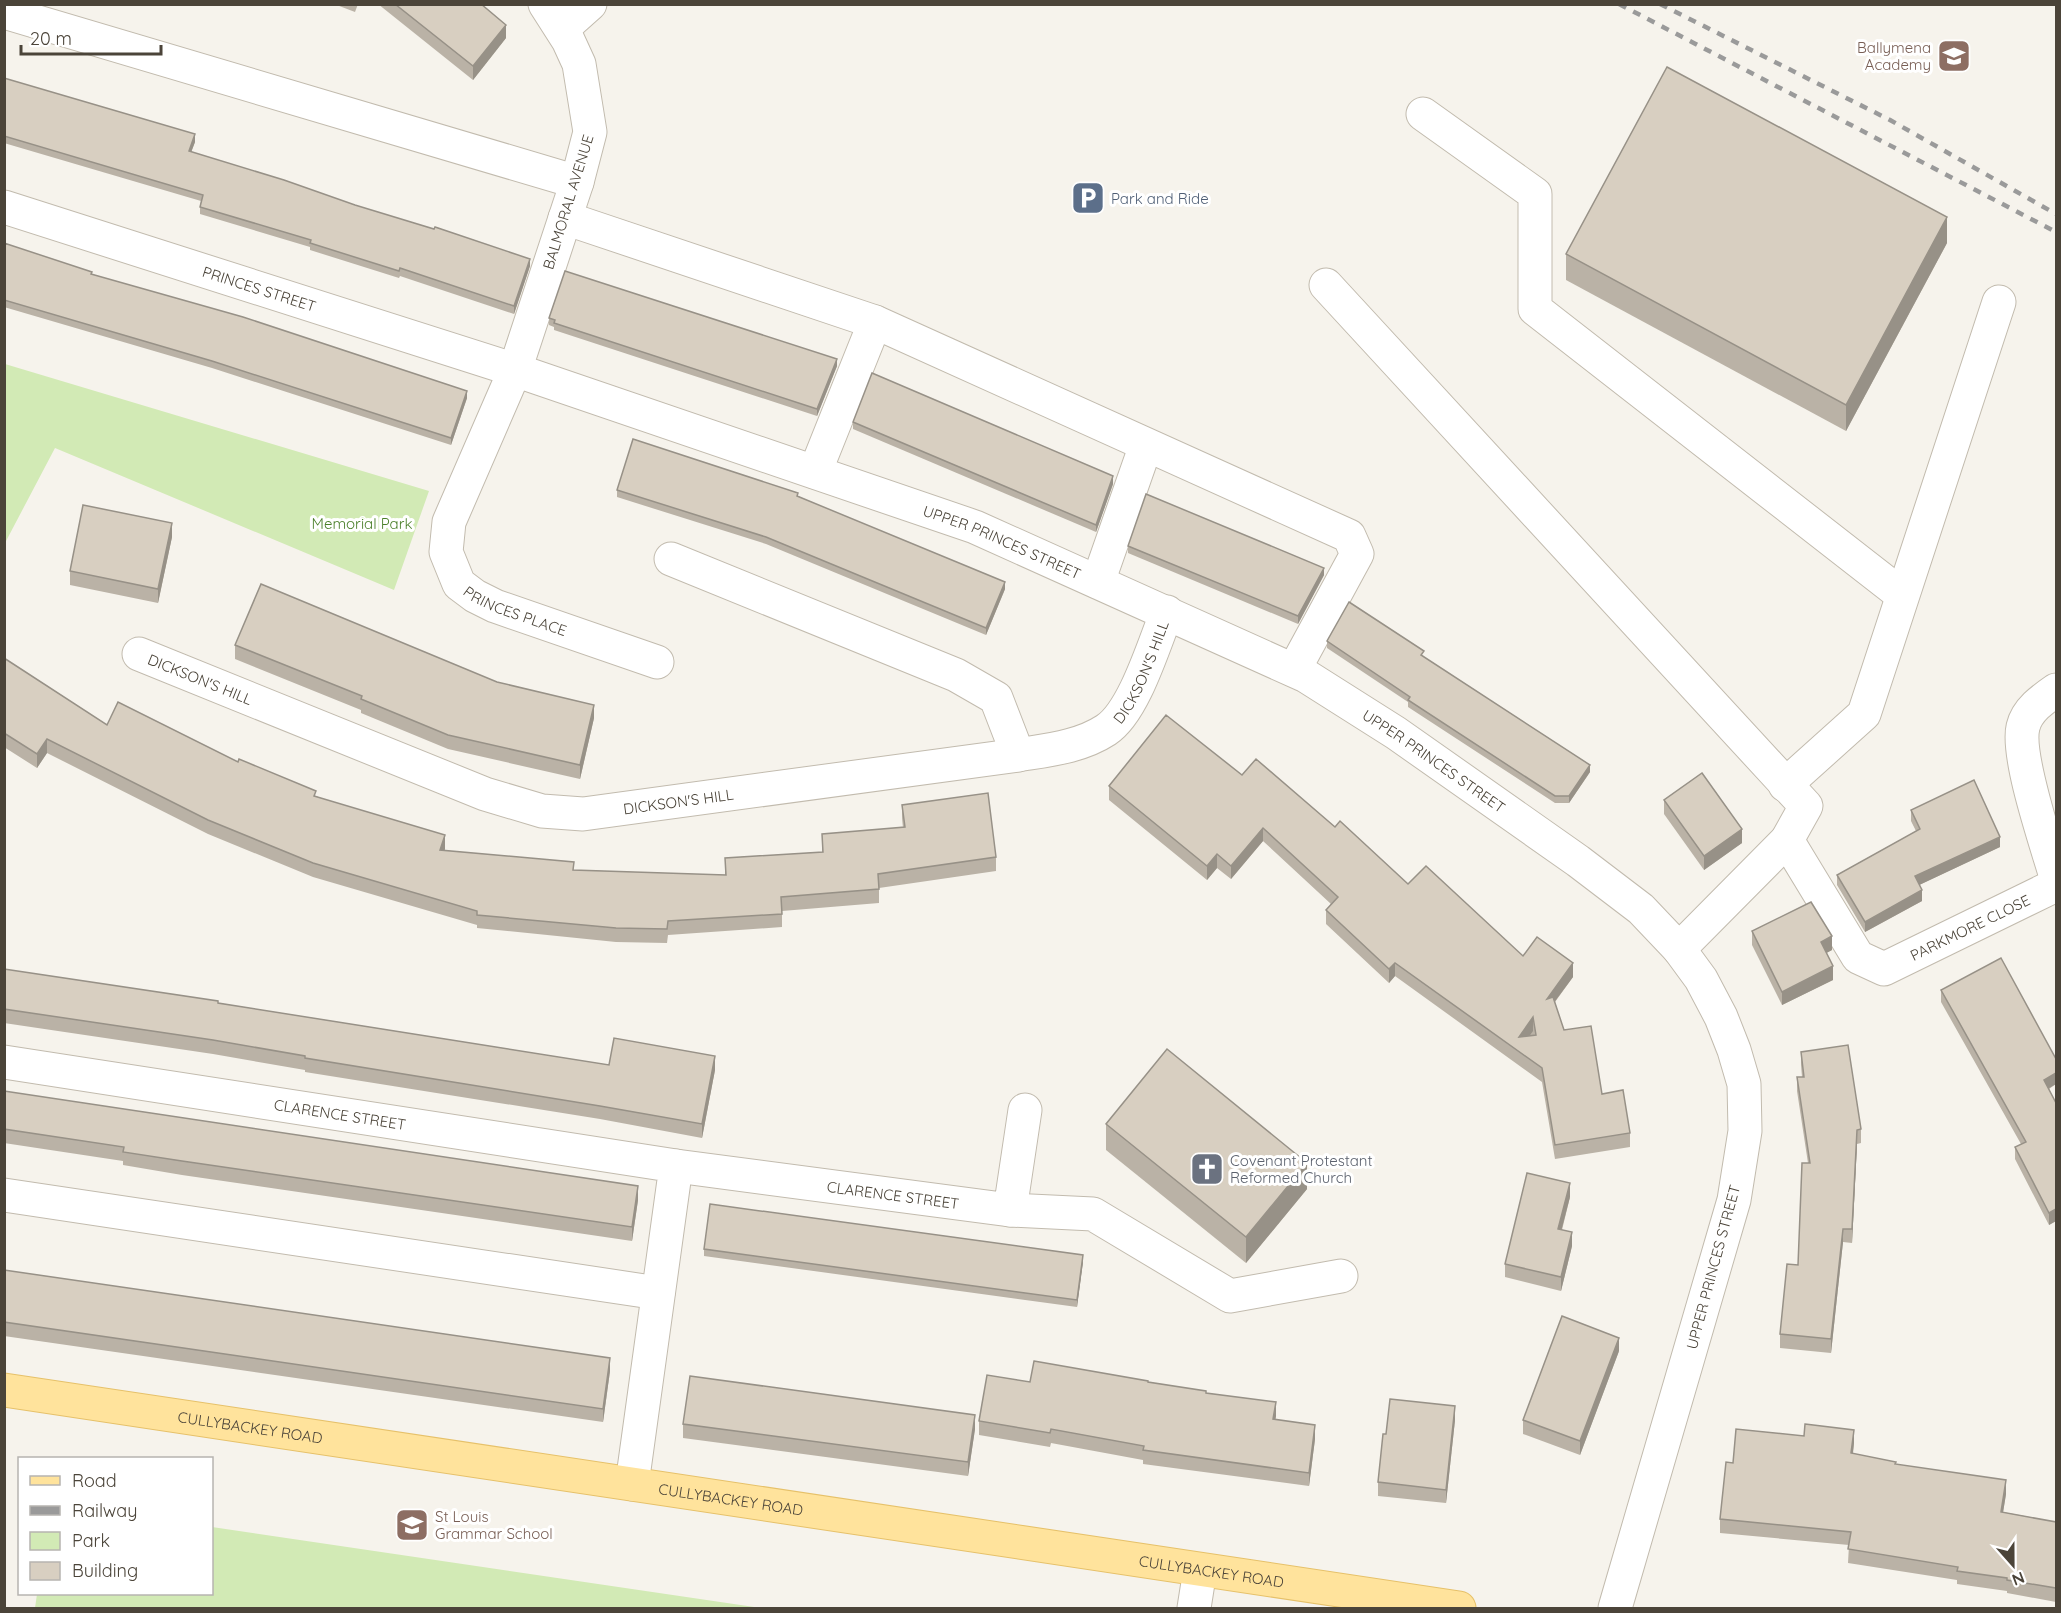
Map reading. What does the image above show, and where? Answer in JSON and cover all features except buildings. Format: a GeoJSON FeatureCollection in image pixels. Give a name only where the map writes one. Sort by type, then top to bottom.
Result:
{"type":"FeatureCollection","features":[{"type":"Feature","properties":{"kind":"main road","name":"CULLYBACKEY ROAD"},"geometry":{"type":"LineString","coordinates":[[4,1390],[1459,1608]]}},
{"type":"Feature","properties":{"kind":"street"},"geometry":{"type":"LineString","coordinates":[[553,17],[590,4]]}},
{"type":"Feature","properties":{"kind":"street"},"geometry":{"type":"LineString","coordinates":[[4,12],[577,182]]}},
{"type":"Feature","properties":{"kind":"street","name":"BALMORAL AVENUE"},"geometry":{"type":"LineString","coordinates":[[515,370],[577,182],[590,132],[579,64],[553,17]]}},
{"type":"Feature","properties":{"kind":"street"},"geometry":{"type":"LineString","coordinates":[[1423,114],[1534,194],[1535,309],[1902,595]]}},
{"type":"Feature","properties":{"kind":"street","name":"PRINCES STREET"},"geometry":{"type":"LineString","coordinates":[[4,207],[515,370]]}},
{"type":"Feature","properties":{"kind":"street"},"geometry":{"type":"LineString","coordinates":[[565,218],[875,322],[1349,536],[1357,554],[1294,670]]}},
{"type":"Feature","properties":{"kind":"street"},"geometry":{"type":"LineString","coordinates":[[1326,285],[1806,806],[1787,840],[1679,949]]}},
{"type":"Feature","properties":{"kind":"street"},"geometry":{"type":"LineString","coordinates":[[1785,784],[1864,714],[1999,302]]}},
{"type":"Feature","properties":{"kind":"street"},"geometry":{"type":"LineString","coordinates":[[814,472],[875,322]]}},
{"type":"Feature","properties":{"kind":"street","name":"UPPER PRINCES STREET"},"geometry":{"type":"LineString","coordinates":[[515,370],[975,526],[1294,670],[1396,733],[1578,861],[1641,909],[1679,949],[1701,979],[1721,1017],[1734,1050],[1744,1084],[1745,1131],[1734,1200],[1615,1608]]}},
{"type":"Feature","properties":{"kind":"street","name":"PRINCES PLACE"},"geometry":{"type":"LineString","coordinates":[[515,370],[448,522],[446,552],[459,584],[475,596],[495,606],[657,662]]}},
{"type":"Feature","properties":{"kind":"street"},"geometry":{"type":"LineString","coordinates":[[1098,582],[1146,445]]}},
{"type":"Feature","properties":{"kind":"street"},"geometry":{"type":"LineString","coordinates":[[671,559],[956,675],[996,698],[1018,755]]}},
{"type":"Feature","properties":{"kind":"street","name":"DICKSON'S HILL"},"geometry":{"type":"LineString","coordinates":[[140,654],[485,794],[542,811],[583,814],[1018,755],[1080,743],[1107,730],[1129,705],[1167,612]]}},
{"type":"Feature","properties":{"kind":"street"},"geometry":{"type":"LineString","coordinates":[[2056,690],[2040,702],[2027,717],[2022,738],[2024,761],[2056,877]]}},
{"type":"Feature","properties":{"kind":"street","name":"PARKMORE CLOSE"},"geometry":{"type":"LineString","coordinates":[[1787,840],[1858,957],[1884,969],[2056,885]]}},
{"type":"Feature","properties":{"kind":"street","name":"CLARENCE STREET"},"geometry":{"type":"LineString","coordinates":[[4,1062],[675,1167],[1011,1209],[1093,1214],[1230,1296],[1341,1276]]}},
{"type":"Feature","properties":{"kind":"street"},"geometry":{"type":"LineString","coordinates":[[1011,1209],[1025,1110]]}},
{"type":"Feature","properties":{"kind":"street"},"geometry":{"type":"LineString","coordinates":[[632,1484],[675,1167]]}},
{"type":"Feature","properties":{"kind":"street"},"geometry":{"type":"LineString","coordinates":[[4,1195],[658,1293]]}},
{"type":"Feature","properties":{"kind":"street"},"geometry":{"type":"LineString","coordinates":[[1194,1608],[1200,1570]]}},
{"type":"Feature","properties":{"kind":"green space","name":"Memorial Park"},"geometry":{"type":"Polygon","coordinates":[[[5,364],[429,491],[394,590],[55,448],[5,543],[5,364]]]}},
{"type":"Feature","properties":{"kind":"green space"},"geometry":{"type":"Polygon","coordinates":[[[213,1527],[761,1608],[35,1608],[37,1595],[213,1595],[213,1527]]]}},
{"type":"Feature","properties":{"kind":"railway"},"geometry":{"type":"LineString","coordinates":[[1619,4],[2056,232]]}},
{"type":"Feature","properties":{"kind":"railway"},"geometry":{"type":"LineString","coordinates":[[1660,4],[1890,120],[2056,214]]}},
{"type":"Feature","properties":{"kind":"place","name":"Ballymena Academy"},"geometry":{"type":"Point","coordinates":[1954,56]}},
{"type":"Feature","properties":{"kind":"place","name":"Park and Ride"},"geometry":{"type":"Point","coordinates":[1088,198]}},
{"type":"Feature","properties":{"kind":"place","name":"Covenant Protestant Reformed Church"},"geometry":{"type":"Point","coordinates":[1207,1169]}},
{"type":"Feature","properties":{"kind":"place","name":"St Louis Grammar School"},"geometry":{"type":"Point","coordinates":[412,1525]}}]}
